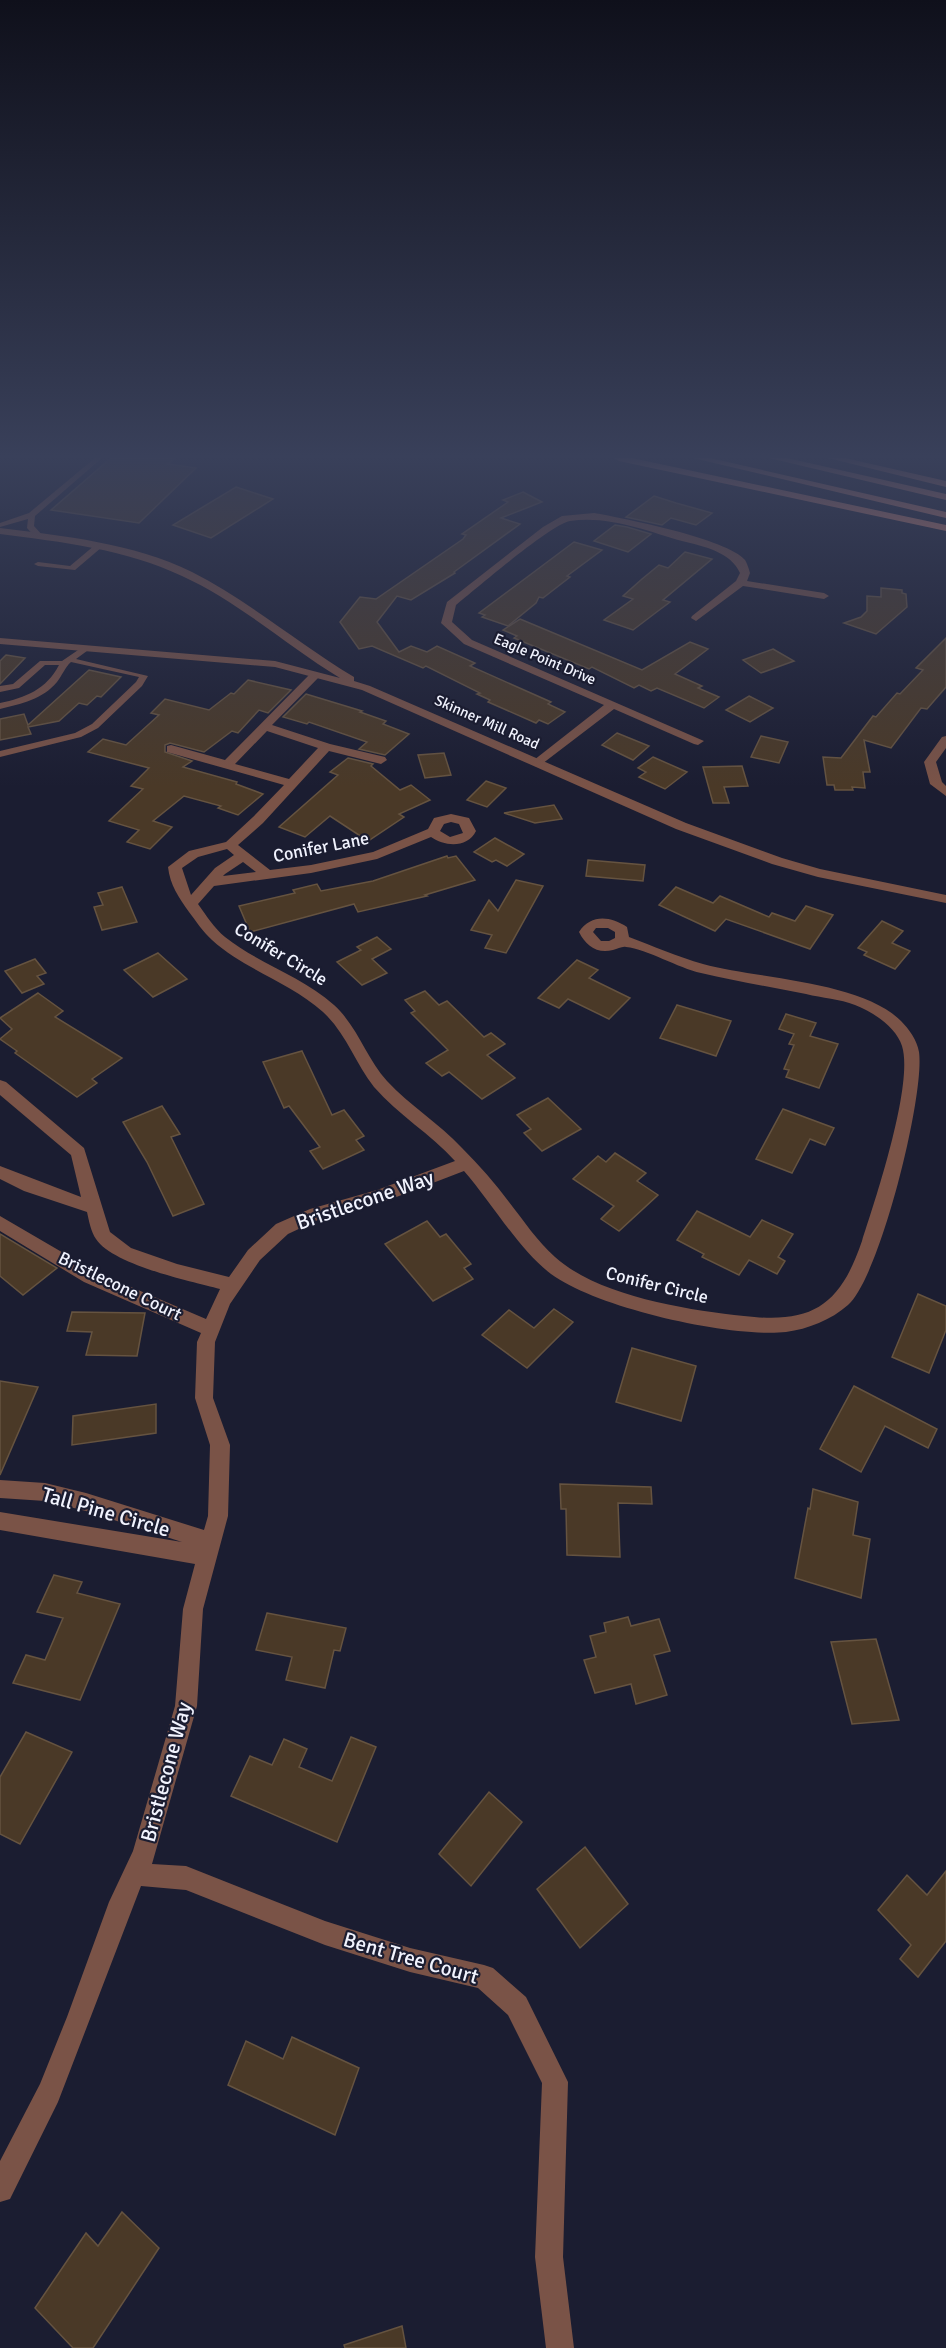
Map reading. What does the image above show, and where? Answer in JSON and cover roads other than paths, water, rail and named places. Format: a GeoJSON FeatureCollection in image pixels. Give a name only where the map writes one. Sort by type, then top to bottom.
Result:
{"type":"FeatureCollection","features":[{"type":"Feature","properties":{"kind":"street"},"geometry":{"type":"LineString","coordinates":[[170,568],[236,603],[296,645],[366,688]]}},
{"type":"Feature","properties":{"kind":"street","name":"Eagle Point Drive"},"geometry":{"type":"LineString","coordinates":[[498,568],[452,604],[446,623],[468,642],[698,741]]}},
{"type":"Feature","properties":{"kind":"street","name":"Eagle Point Drive"},"geometry":{"type":"LineString","coordinates":[[741,583],[745,573],[743,568]]}},
{"type":"Feature","properties":{"kind":"street"},"geometry":{"type":"LineString","coordinates":[[696,618],[741,583],[824,596]]}},
{"type":"Feature","properties":{"kind":"street","name":"Skinner Mill Road"},"geometry":{"type":"LineString","coordinates":[[0,641],[275,664],[366,688],[681,826],[777,861],[818,873],[946,899]]}},
{"type":"Feature","properties":{"kind":"street"},"geometry":{"type":"LineString","coordinates":[[275,664],[296,645]]}},
{"type":"Feature","properties":{"kind":"street"},"geometry":{"type":"LineString","coordinates":[[227,765],[315,675]]}},
{"type":"Feature","properties":{"kind":"street"},"geometry":{"type":"LineString","coordinates":[[538,763],[613,704]]}},
{"type":"Feature","properties":{"kind":"street"},"geometry":{"type":"LineString","coordinates":[[265,727],[326,747],[381,760]]}},
{"type":"Feature","properties":{"kind":"street"},"geometry":{"type":"LineString","coordinates":[[946,740],[930,762],[936,784],[946,792]]}},
{"type":"Feature","properties":{"kind":"street"},"geometry":{"type":"LineString","coordinates":[[190,904],[212,882],[258,820],[290,783],[326,747]]}},
{"type":"Feature","properties":{"kind":"street"},"geometry":{"type":"LineString","coordinates":[[171,750],[290,783]]}},
{"type":"Feature","properties":{"kind":"street","name":"Conifer Lane"},"geometry":{"type":"LineString","coordinates":[[212,882],[311,869],[377,855],[433,832]]}},
{"type":"Feature","properties":{"kind":"street"},"geometry":{"type":"LineString","coordinates":[[236,850],[268,875]]}},
{"type":"Feature","properties":{"kind":"street","name":"Conifer Circle"},"geometry":{"type":"LineString","coordinates":[[236,850],[195,853],[183,859],[175,867],[176,879],[183,896],[217,938],[252,962],[308,991],[324,1003],[358,1047],[368,1070],[384,1088],[452,1147],[555,1267],[586,1288],[674,1311],[738,1324],[776,1326],[816,1317],[847,1294],[884,1205],[910,1083],[912,1051],[904,1035],[872,1005],[854,999],[700,968],[622,940]]}},
{"type":"Feature","properties":{"kind":"street"},"geometry":{"type":"LineString","coordinates":[[0,1086],[78,1152],[103,1236],[125,1253],[177,1271],[233,1284]]}},
{"type":"Feature","properties":{"kind":"street","name":"Bristlecone Way"},"geometry":{"type":"LineString","coordinates":[[0,2189],[49,2093],[80,2017],[121,1902],[144,1854],[186,1706],[193,1609],[218,1516],[220,1445],[204,1398],[206,1342],[222,1301],[254,1255],[282,1229],[316,1214],[380,1196],[467,1163]]}},
{"type":"Feature","properties":{"kind":"street"},"geometry":{"type":"LineString","coordinates":[[0,1173],[93,1208]]}},
{"type":"Feature","properties":{"kind":"street","name":"Bristlecone Court"},"geometry":{"type":"LineString","coordinates":[[0,1223],[90,1276],[211,1329]]}},
{"type":"Feature","properties":{"kind":"street","name":"Tall Pine Circle"},"geometry":{"type":"LineString","coordinates":[[0,1489],[45,1491],[86,1502],[209,1549]]}},
{"type":"Feature","properties":{"kind":"street","name":"Tall Pine Circle"},"geometry":{"type":"LineString","coordinates":[[0,1521],[209,1549]]}},
{"type":"Feature","properties":{"kind":"street","name":"Bent Tree Court"},"geometry":{"type":"LineString","coordinates":[[134,1874],[186,1878],[325,1933],[410,1960],[484,1977],[517,2006],[555,2082],[549,2257],[560,2348]]}},
{"type":"Feature","properties":{"kind":"lane"},"geometry":{"type":"LineString","coordinates":[[0,706],[33,697],[58,676],[68,661],[87,648]]}},
{"type":"Feature","properties":{"kind":"lane"},"geometry":{"type":"LineString","coordinates":[[0,689],[16,686],[43,663],[68,661],[144,676],[139,684],[94,726],[78,735],[0,754]]}}]}
